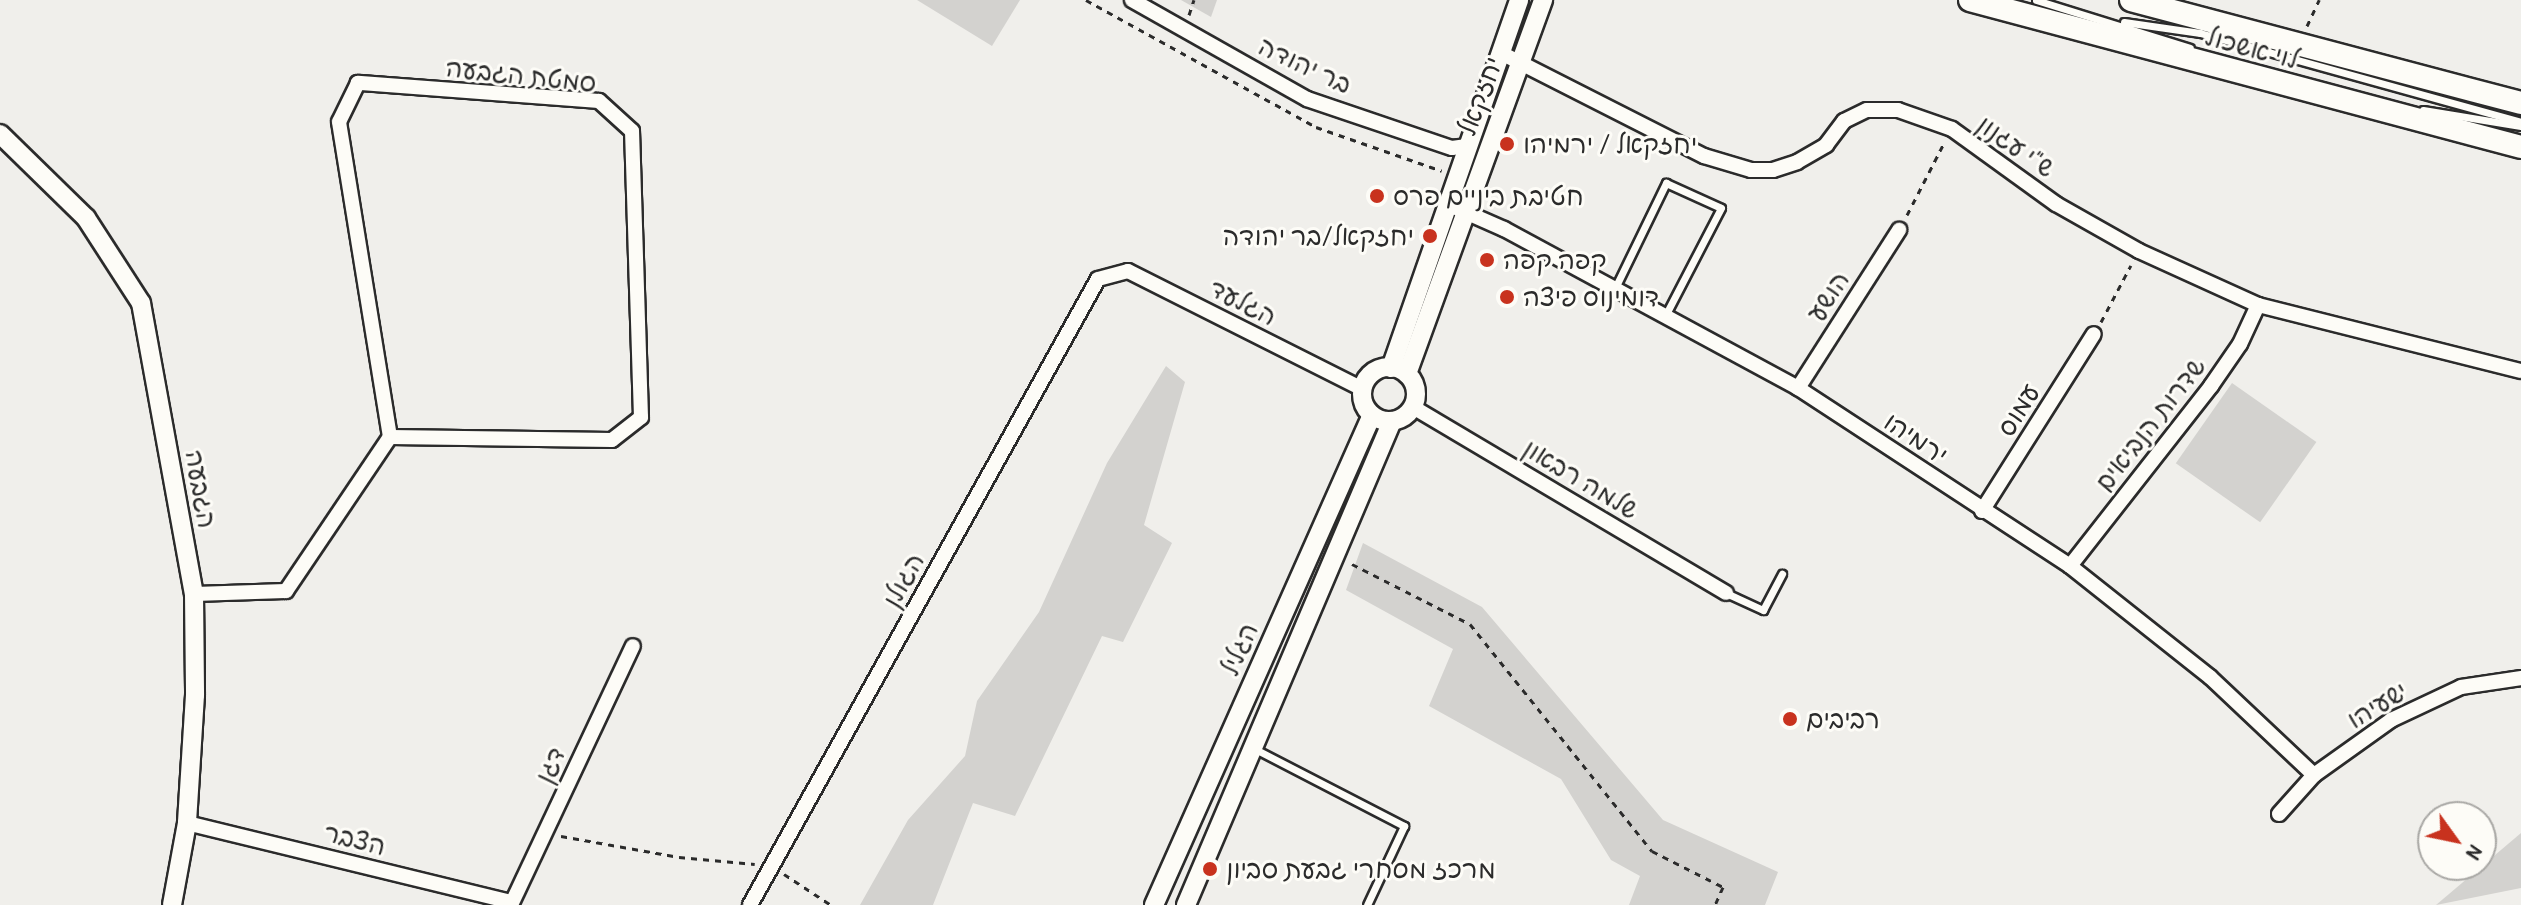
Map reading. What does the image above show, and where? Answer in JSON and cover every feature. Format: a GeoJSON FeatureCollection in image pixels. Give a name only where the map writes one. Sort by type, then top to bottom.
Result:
{"type":"FeatureCollection","features":[{"type":"Feature","properties":{"kind":"main road","name":"לוי אשכול"},"geometry":{"type":"LineString","coordinates":[[2131,0],[2521,103]]}},
{"type":"Feature","properties":{"kind":"main road","name":"לוי אשכול"},"geometry":{"type":"LineString","coordinates":[[1981,2],[2521,147]]}},
{"type":"Feature","properties":{"kind":"street","name":"בר יהודה"},"geometry":{"type":"LineString","coordinates":[[1132,0],[1307,99],[1452,148],[1467,146]]}},
{"type":"Feature","properties":{"kind":"street","name":"יחזקאל"},"geometry":{"type":"LineString","coordinates":[[1455,208],[1467,146],[1519,0]]}},
{"type":"Feature","properties":{"kind":"street","name":"יחזקאל"},"geometry":{"type":"LineString","coordinates":[[1455,208],[1522,61],[1543,0]]}},
{"type":"Feature","properties":{"kind":"street","name":"ש\"י עגנון"},"geometry":{"type":"LineString","coordinates":[[1501,53],[1704,156],[1751,170],[1773,170],[1797,162],[1826,145],[1844,121],[1867,110],[1898,110],[1952,129],[2056,204],[2139,251],[2258,305],[2521,371]]}},
{"type":"Feature","properties":{"kind":"street","name":"סמטת הגבעה"},"geometry":{"type":"LineString","coordinates":[[358,83],[599,101],[632,131],[641,417],[612,440],[390,437],[339,122],[358,83]]}},
{"type":"Feature","properties":{"kind":"street","name":"הגבעה"},"geometry":{"type":"LineString","coordinates":[[0,134],[86,218],[141,303],[194,594],[195,695],[187,823],[172,905]]}},
{"type":"Feature","properties":{"kind":"street","name":"ירמיהו"},"geometry":{"type":"LineString","coordinates":[[1455,208],[1666,314],[1798,388],[2070,566],[2210,677],[2314,775]]}},
{"type":"Feature","properties":{"kind":"street"},"geometry":{"type":"LineString","coordinates":[[1399,371],[1455,208]]}},
{"type":"Feature","properties":{"kind":"street","name":"הושע"},"geometry":{"type":"LineString","coordinates":[[1798,388],[1899,230]]}},
{"type":"Feature","properties":{"kind":"street","name":"הגלעד"},"geometry":{"type":"LineString","coordinates":[[1098,279],[1128,271],[1363,389]]}},
{"type":"Feature","properties":{"kind":"street","name":"הגולן"},"geometry":{"type":"LineString","coordinates":[[750,905],[1098,279]]}},
{"type":"Feature","properties":{"kind":"street","name":"שדרות הנביאים"},"geometry":{"type":"LineString","coordinates":[[2070,566],[2211,386],[2240,344],[2258,305]]}},
{"type":"Feature","properties":{"kind":"street","name":"עמוס"},"geometry":{"type":"LineString","coordinates":[[1982,511],[2094,334]]}},
{"type":"Feature","properties":{"kind":"street"},"geometry":{"type":"LineString","coordinates":[[1376,371],[1399,371],[1416,390],[1413,407],[1392,421],[1372,415],[1363,389],[1376,371]]}},
{"type":"Feature","properties":{"kind":"street","name":"שלמה רבאון"},"geometry":{"type":"LineString","coordinates":[[1413,407],[1726,593]]}},
{"type":"Feature","properties":{"kind":"street","name":"הגליל"},"geometry":{"type":"LineString","coordinates":[[1154,905],[1372,415]]}},
{"type":"Feature","properties":{"kind":"street","name":"הגליל"},"geometry":{"type":"LineString","coordinates":[[1186,905],[1392,421]]}},
{"type":"Feature","properties":{"kind":"street"},"geometry":{"type":"LineString","coordinates":[[194,594],[286,591],[390,437]]}},
{"type":"Feature","properties":{"kind":"street","name":"דגן"},"geometry":{"type":"LineString","coordinates":[[512,904],[633,646]]}},
{"type":"Feature","properties":{"kind":"street","name":"ישעיהו"},"geometry":{"type":"LineString","coordinates":[[2279,814],[2314,775],[2391,720],[2461,687],[2521,678]]}},
{"type":"Feature","properties":{"kind":"street","name":"הצבר"},"geometry":{"type":"LineString","coordinates":[[187,823],[512,904]]}},
{"type":"Feature","properties":{"kind":"lane"},"geometry":{"type":"LineString","coordinates":[[2036,0],[2110,20],[2190,48],[2419,109],[2521,124]]}},
{"type":"Feature","properties":{"kind":"lane"},"geometry":{"type":"LineString","coordinates":[[2110,20],[2200,33],[2521,124]]}},
{"type":"Feature","properties":{"kind":"lane"},"geometry":{"type":"LineString","coordinates":[[1615,288],[1666,183],[1721,208],[1666,314]]}},
{"type":"Feature","properties":{"kind":"lane"},"geometry":{"type":"LineString","coordinates":[[1726,593],[1763,610],[1782,574]]}},
{"type":"Feature","properties":{"kind":"lane"},"geometry":{"type":"LineString","coordinates":[[1253,748],[1404,826],[1367,905]]}},
{"type":"Feature","properties":{"kind":"path"},"geometry":{"type":"LineString","coordinates":[[2303,35],[2319,0]]}},
{"type":"Feature","properties":{"kind":"path"},"geometry":{"type":"LineString","coordinates":[[1899,230],[1952,129]]}},
{"type":"Feature","properties":{"kind":"path"},"geometry":{"type":"LineString","coordinates":[[2094,334],[2139,251]]}},
{"type":"Feature","properties":{"kind":"path"},"geometry":{"type":"LineString","coordinates":[[1335,555],[1470,624],[1652,851],[1723,887],[1715,905]]}},
{"type":"Feature","properties":{"kind":"path"},"geometry":{"type":"LineString","coordinates":[[545,832],[679,857],[772,866],[831,905]]}},
{"type":"Feature","properties":{"kind":"shaded area"},"geometry":{"type":"Polygon","coordinates":[[[917,0],[1020,0],[992,46],[917,0]]]}},
{"type":"Feature","properties":{"kind":"shaded area"},"geometry":{"type":"Polygon","coordinates":[[[1181,0],[1217,0],[1211,17],[1181,0]]]}},
{"type":"Feature","properties":{"kind":"shaded area"},"geometry":{"type":"Polygon","coordinates":[[[1166,366],[1185,382],[1144,525],[1172,543],[1123,642],[1102,636],[1015,816],[973,803],[933,905],[860,905],[908,820],[965,756],[977,701],[1039,612],[1107,463],[1166,366]]]}},
{"type":"Feature","properties":{"kind":"shaded area"},"geometry":{"type":"Polygon","coordinates":[[[2232,383],[2316,442],[2260,522],[2176,463],[2232,383]]]}},
{"type":"Feature","properties":{"kind":"shaded area"},"geometry":{"type":"Polygon","coordinates":[[[1363,543],[1482,607],[1663,820],[1778,872],[1765,905],[1629,905],[1640,876],[1611,860],[1561,779],[1429,706],[1453,649],[1346,590],[1363,543]]]}},
{"type":"Feature","properties":{"kind":"shaded area"},"geometry":{"type":"Polygon","coordinates":[[[2521,833],[2521,888],[2436,905],[2464,881],[2497,881],[2497,853],[2521,833]]]}},
{"type":"Feature","properties":{"kind":"place","name":"יחזקאל / ירמיהו"},"geometry":{"type":"Point","coordinates":[1507,144]}},
{"type":"Feature","properties":{"kind":"place","name":"חטיבת ביניים פרס"},"geometry":{"type":"Point","coordinates":[1377,196]}},
{"type":"Feature","properties":{"kind":"place","name":"יחזקאל/בר יהודה"},"geometry":{"type":"Point","coordinates":[1430,236]}},
{"type":"Feature","properties":{"kind":"place","name":"קפה קפה"},"geometry":{"type":"Point","coordinates":[1487,260]}},
{"type":"Feature","properties":{"kind":"place","name":"דומינוס פיצה"},"geometry":{"type":"Point","coordinates":[1507,297]}},
{"type":"Feature","properties":{"kind":"place","name":"רביבים"},"geometry":{"type":"Point","coordinates":[1790,719]}},
{"type":"Feature","properties":{"kind":"place","name":"מרכז מסחרי גבעת סביון"},"geometry":{"type":"Point","coordinates":[1210,869]}}]}
